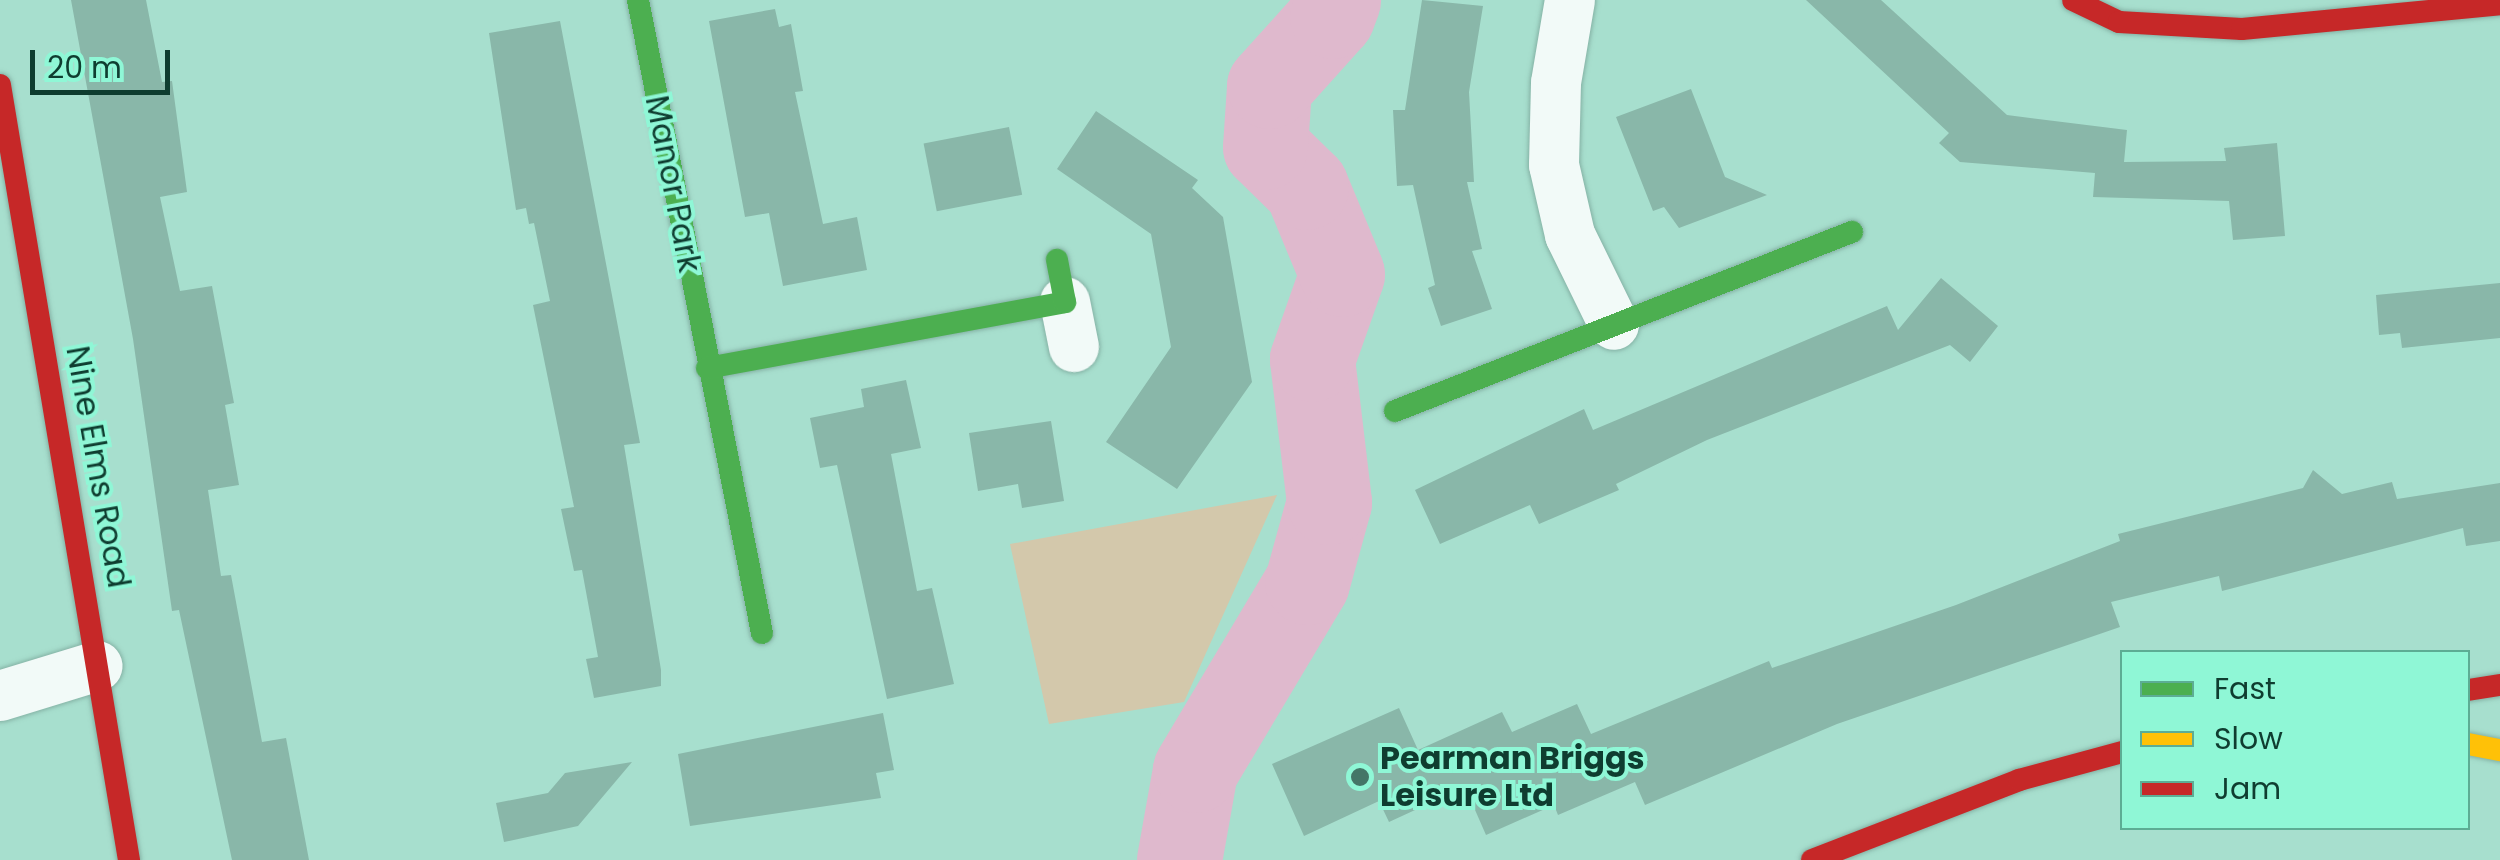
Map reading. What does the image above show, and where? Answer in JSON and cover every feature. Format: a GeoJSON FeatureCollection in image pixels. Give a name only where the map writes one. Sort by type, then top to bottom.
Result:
{"type":"FeatureCollection","features":[{"type":"Feature","properties":{"kind":"street","name":"Manor Park"},"geometry":{"type":"LineString","coordinates":[[638,0],[762,633]]}},
{"type":"Feature","properties":{"kind":"street"},"geometry":{"type":"LineString","coordinates":[[1570,0],[1556,83],[1554,165],[1570,234],[1614,325]]}},
{"type":"Feature","properties":{"kind":"street"},"geometry":{"type":"LineString","coordinates":[[2073,0],[2119,22],[2242,29],[2410,6],[2500,4]]}},
{"type":"Feature","properties":{"kind":"street","name":"Nine Elms Road"},"geometry":{"type":"LineString","coordinates":[[0,85],[129,860]]}},
{"type":"Feature","properties":{"kind":"street"},"geometry":{"type":"LineString","coordinates":[[1396,411],[1852,232]]}},
{"type":"Feature","properties":{"kind":"street"},"geometry":{"type":"LineString","coordinates":[[708,368],[1066,303]]}},
{"type":"Feature","properties":{"kind":"street"},"geometry":{"type":"LineString","coordinates":[[0,696],[98,666]]}},
{"type":"Feature","properties":{"kind":"street"},"geometry":{"type":"LineString","coordinates":[[2470,690],[2500,685]]}},
{"type":"Feature","properties":{"kind":"street"},"geometry":{"type":"LineString","coordinates":[[2470,744],[2500,750]]}},
{"type":"Feature","properties":{"kind":"street"},"geometry":{"type":"LineString","coordinates":[[1812,860],[2019,780],[2120,753]]}},
{"type":"Feature","properties":{"kind":"shaded area"},"geometry":{"type":"Polygon","coordinates":[[[1277,495],[1184,702],[1049,724],[1010,544],[1277,495]]]}},
{"type":"Feature","properties":{"kind":"building"},"geometry":{"type":"Polygon","coordinates":[[[71,0],[146,0],[162,82],[172,81],[187,192],[160,197],[180,291],[212,286],[234,403],[225,405],[239,485],[208,490],[221,576],[231,575],[262,742],[286,738],[309,860],[232,860],[179,610],[172,611],[133,339],[71,0]]]}},
{"type":"Feature","properties":{"kind":"building"},"geometry":{"type":"Polygon","coordinates":[[[1422,0],[1483,6],[1469,92],[1474,182],[1467,182],[1482,249],[1472,251],[1492,309],[1441,326],[1428,288],[1435,285],[1413,185],[1397,186],[1393,110],[1405,110],[1422,0]]]}},
{"type":"Feature","properties":{"kind":"building"},"geometry":{"type":"Polygon","coordinates":[[[1806,0],[1881,0],[2007,115],[2127,130],[2124,162],[2226,161],[2224,148],[2277,143],[2285,236],[2233,240],[2229,201],[2093,197],[2095,173],[1960,162],[1939,143],[1949,133],[1806,0]]]}},
{"type":"Feature","properties":{"kind":"building"},"geometry":{"type":"Polygon","coordinates":[[[775,9],[779,27],[791,24],[803,91],[795,92],[823,224],[857,217],[867,270],[783,286],[769,213],[745,217],[709,21],[775,9]]]}},
{"type":"Feature","properties":{"kind":"building"},"geometry":{"type":"Polygon","coordinates":[[[560,21],[640,443],[624,445],[661,670],[661,686],[594,698],[586,659],[598,657],[582,570],[574,571],[561,509],[574,507],[533,305],[550,301],[534,223],[529,224],[526,208],[516,210],[489,33],[560,21]]]}},
{"type":"Feature","properties":{"kind":"building"},"geometry":{"type":"Polygon","coordinates":[[[1691,89],[1725,177],[1767,195],[1679,228],[1664,207],[1653,211],[1616,117],[1691,89]]]}},
{"type":"Feature","properties":{"kind":"building"},"geometry":{"type":"Polygon","coordinates":[[[1096,111],[1198,180],[1192,188],[1223,217],[1252,382],[1177,489],[1106,442],[1171,347],[1151,234],[1057,169],[1096,111]]]}},
{"type":"Feature","properties":{"kind":"building"},"geometry":{"type":"Polygon","coordinates":[[[1009,127],[1022,195],[937,211],[924,144],[1009,127]]]}},
{"type":"Feature","properties":{"kind":"building"},"geometry":{"type":"Polygon","coordinates":[[[1941,278],[1998,326],[1970,362],[1950,345],[1707,440],[1616,484],[1619,490],[1539,524],[1530,505],[1440,544],[1415,490],[1584,409],[1593,430],[1887,306],[1898,330],[1941,278]]]}},
{"type":"Feature","properties":{"kind":"building"},"geometry":{"type":"Polygon","coordinates":[[[2500,283],[2500,338],[2402,348],[2400,333],[2379,335],[2376,295],[2500,283]]]}},
{"type":"Feature","properties":{"kind":"building"},"geometry":{"type":"Polygon","coordinates":[[[906,380],[921,448],[891,454],[917,591],[932,588],[954,684],[887,699],[837,465],[820,468],[810,418],[864,407],[861,389],[906,380]]]}},
{"type":"Feature","properties":{"kind":"building"},"geometry":{"type":"Polygon","coordinates":[[[1051,421],[1064,501],[1022,508],[1018,484],[978,491],[969,433],[1051,421]]]}},
{"type":"Feature","properties":{"kind":"building"},"geometry":{"type":"Polygon","coordinates":[[[2313,470],[2342,494],[2392,482],[2397,499],[2500,483],[2500,541],[2466,546],[2463,528],[2222,591],[2219,576],[2111,602],[2120,627],[1837,724],[1645,805],[1635,782],[1558,815],[1554,805],[1486,835],[1465,787],[1389,822],[1379,801],[1304,836],[1272,764],[1399,708],[1418,750],[1502,712],[1512,732],[1577,704],[1591,734],[1769,661],[1772,668],[1956,605],[2120,541],[2118,534],[2303,488],[2313,470]]]}},
{"type":"Feature","properties":{"kind":"building"},"geometry":{"type":"Polygon","coordinates":[[[883,713],[894,770],[876,773],[881,798],[690,826],[678,754],[883,713]]]}},
{"type":"Feature","properties":{"kind":"building"},"geometry":{"type":"Polygon","coordinates":[[[632,762],[578,826],[504,842],[496,803],[548,793],[565,773],[632,762]]]}},
{"type":"Feature","properties":{"kind":"waterway"},"geometry":{"type":"LineString","coordinates":[[1179,860],[1195,770],[1307,582],[1329,502],[1312,359],[1342,274],[1306,187],[1265,147],[1269,86],[1332,16],[1338,0]]}},
{"type":"Feature","properties":{"kind":"traffic: fast"},"geometry":{"type":"LineString","coordinates":[[638,0],[762,633]]}},
{"type":"Feature","properties":{"kind":"traffic: fast"},"geometry":{"type":"LineString","coordinates":[[1395,411],[1852,232]]}},
{"type":"Feature","properties":{"kind":"traffic: fast"},"geometry":{"type":"LineString","coordinates":[[707,368],[1065,302],[1057,260]]}},
{"type":"Feature","properties":{"kind":"traffic: slow"},"geometry":{"type":"LineString","coordinates":[[2470,744],[2500,750]]}},
{"type":"Feature","properties":{"kind":"traffic: jam"},"geometry":{"type":"LineString","coordinates":[[2073,0],[2119,22],[2242,29],[2500,4]]}},
{"type":"Feature","properties":{"kind":"traffic: jam"},"geometry":{"type":"LineString","coordinates":[[0,85],[129,860]]}},
{"type":"Feature","properties":{"kind":"traffic: jam"},"geometry":{"type":"LineString","coordinates":[[2470,690],[2500,685]]}},
{"type":"Feature","properties":{"kind":"traffic: jam"},"geometry":{"type":"LineString","coordinates":[[1812,860],[2019,780],[2120,753]]}},
{"type":"Feature","properties":{"kind":"place","name":"Pearman Briggs Leisure Ltd"},"geometry":{"type":"Point","coordinates":[1360,777]}}]}
